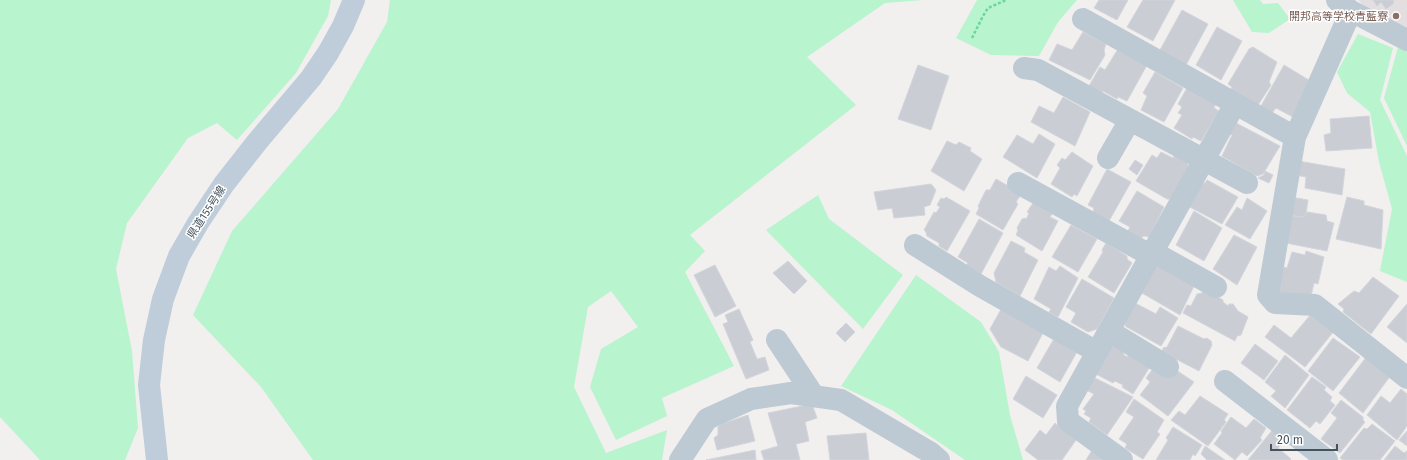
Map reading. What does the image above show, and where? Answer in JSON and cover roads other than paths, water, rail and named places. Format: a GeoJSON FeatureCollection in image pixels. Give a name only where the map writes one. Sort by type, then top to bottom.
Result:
{"type":"FeatureCollection","features":[{"type":"Feature","properties":{"kind":"main road","name":"県道155号線"},"geometry":{"type":"LineString","coordinates":[[157,460],[149,385],[154,340],[163,299],[179,256],[198,223],[224,184],[310,78],[328,53],[343,26],[354,0]]}},
{"type":"Feature","properties":{"kind":"street"},"geometry":{"type":"LineString","coordinates":[[1407,40],[1344,6],[1295,137],[1268,295],[1275,303],[1315,305],[1407,378]]}},
{"type":"Feature","properties":{"kind":"street"},"geometry":{"type":"LineString","coordinates":[[1083,19],[1295,137]]}},
{"type":"Feature","properties":{"kind":"street"},"geometry":{"type":"LineString","coordinates":[[1024,68],[1038,70],[1247,183]]}},
{"type":"Feature","properties":{"kind":"street"},"geometry":{"type":"LineString","coordinates":[[1122,460],[1068,421],[1067,406],[1235,104]]}},
{"type":"Feature","properties":{"kind":"street"},"geometry":{"type":"LineString","coordinates":[[1108,158],[1130,120]]}},
{"type":"Feature","properties":{"kind":"street"},"geometry":{"type":"LineString","coordinates":[[1018,183],[1216,287]]}},
{"type":"Feature","properties":{"kind":"street"},"geometry":{"type":"LineString","coordinates":[[915,245],[980,286],[1096,352]]}},
{"type":"Feature","properties":{"kind":"street"},"geometry":{"type":"LineString","coordinates":[[1109,331],[1168,367]]}},
{"type":"Feature","properties":{"kind":"street"},"geometry":{"type":"LineString","coordinates":[[777,340],[814,396]]}},
{"type":"Feature","properties":{"kind":"street"},"geometry":{"type":"LineString","coordinates":[[1225,381],[1327,460]]}},
{"type":"Feature","properties":{"kind":"street"},"geometry":{"type":"LineString","coordinates":[[680,460],[707,419],[751,399],[791,393],[841,400],[931,453],[939,460]]}},
{"type":"Feature","properties":{"kind":"place","name":"開邦高等学校青藍寮"},"geometry":{"type":"Point","coordinates":[1396,16]}}]}
